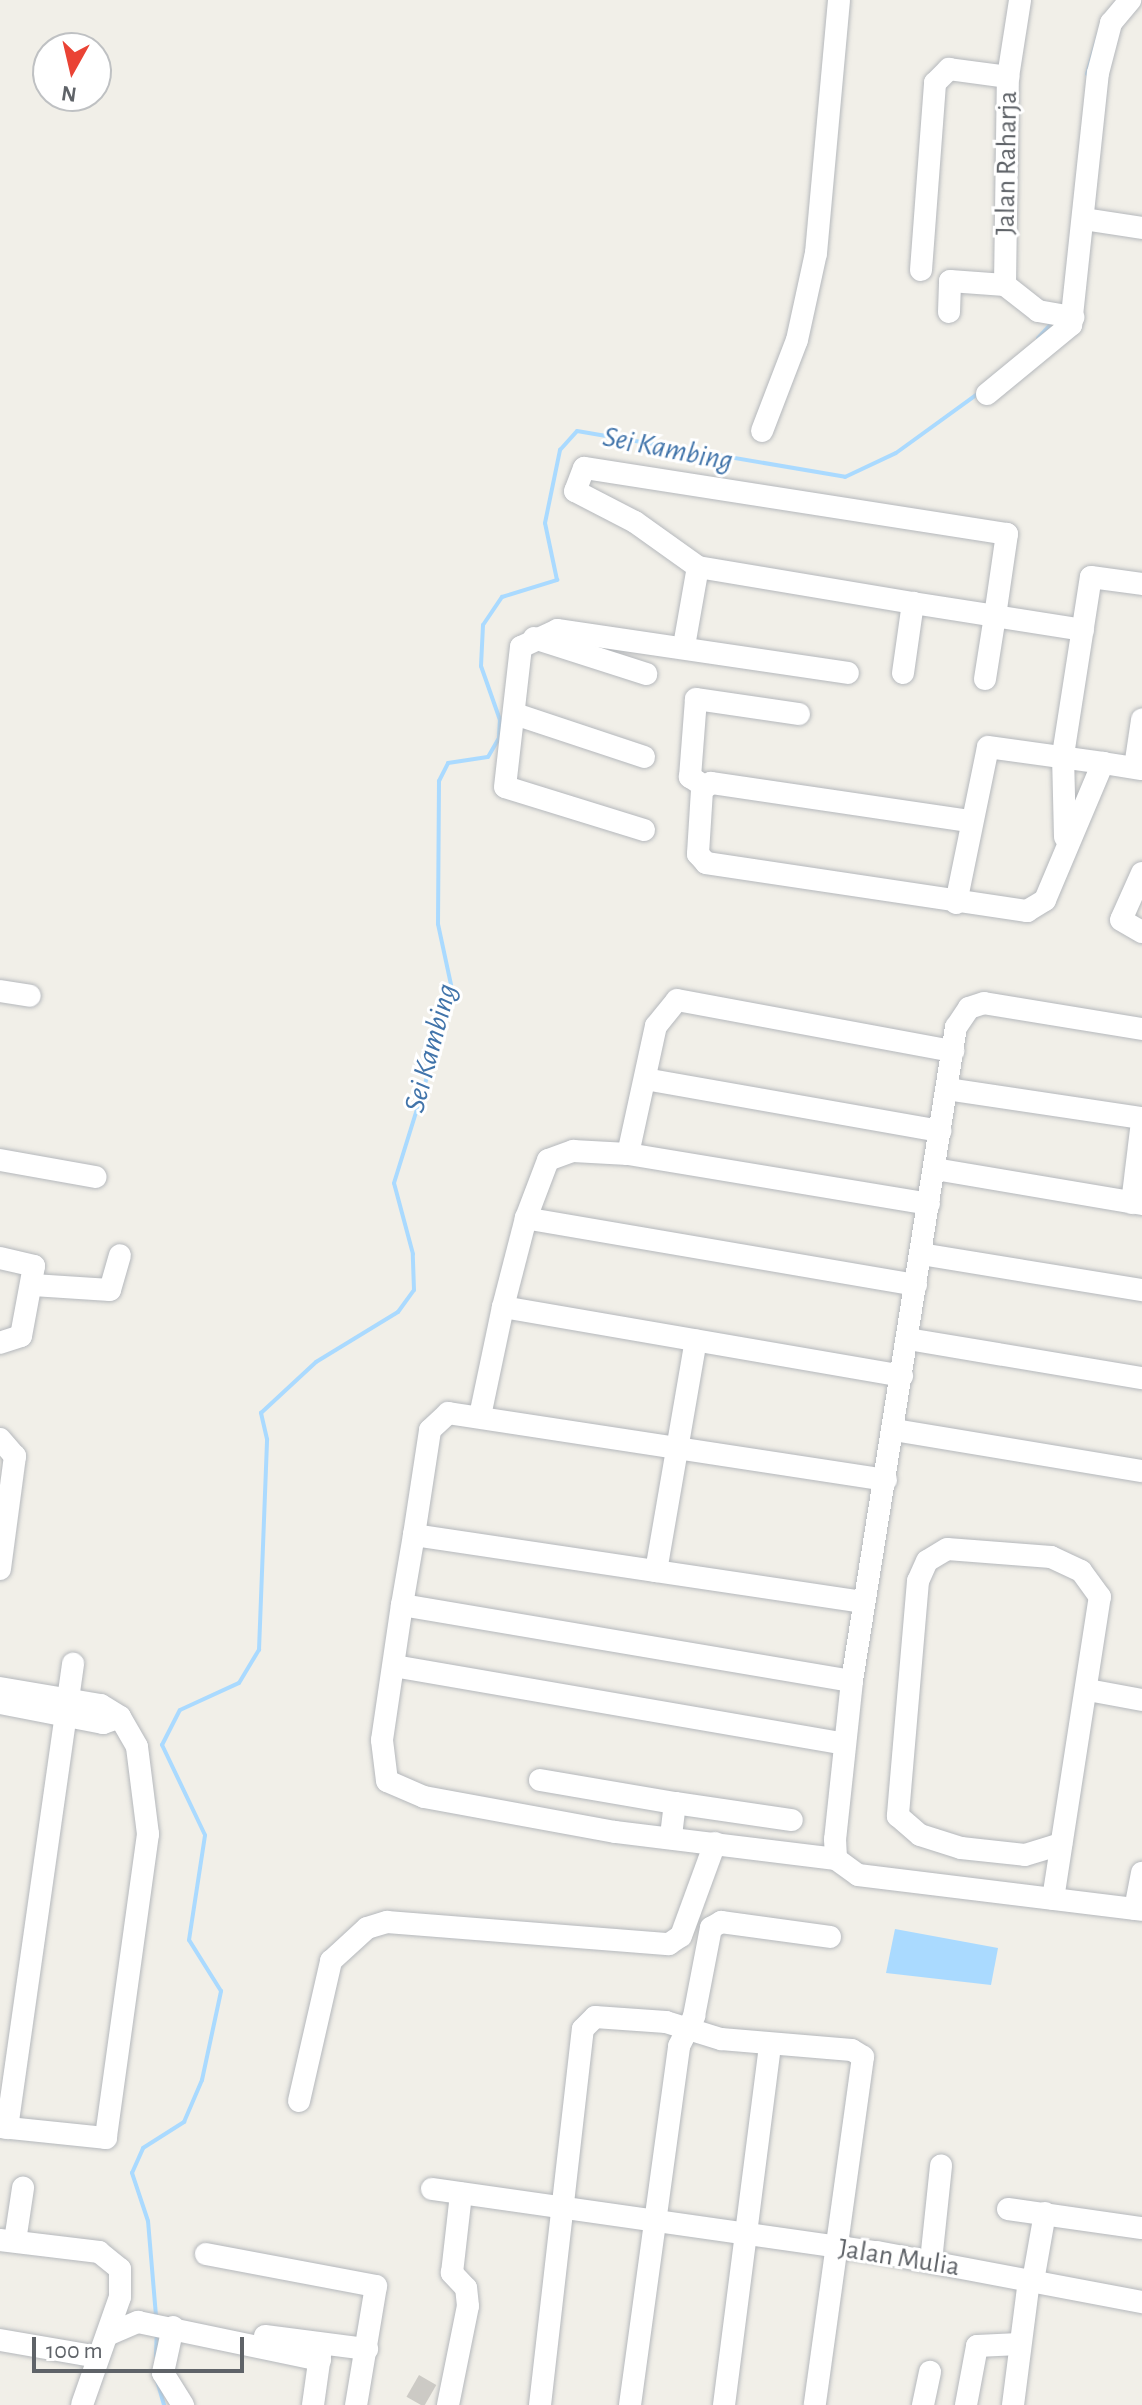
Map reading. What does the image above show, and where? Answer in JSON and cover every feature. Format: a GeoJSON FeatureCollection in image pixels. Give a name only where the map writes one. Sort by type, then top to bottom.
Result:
{"type":"FeatureCollection","features":[{"type":"Feature","properties":{"kind":"street"},"geometry":{"type":"LineString","coordinates":[[762,431],[797,340],[816,253],[839,0]]}},
{"type":"Feature","properties":{"kind":"street","name":"Jalan Raharja"},"geometry":{"type":"LineString","coordinates":[[1005,285],[1008,77],[1020,0]]}},
{"type":"Feature","properties":{"kind":"street"},"geometry":{"type":"LineString","coordinates":[[987,394],[1055,342],[1070,316],[1101,57],[1111,23],[1130,0]]}},
{"type":"Feature","properties":{"kind":"street"},"geometry":{"type":"LineString","coordinates":[[921,270],[935,83],[955,68],[1008,77]]}},
{"type":"Feature","properties":{"kind":"street"},"geometry":{"type":"LineString","coordinates":[[1084,219],[1142,228]]}},
{"type":"Feature","properties":{"kind":"street"},"geometry":{"type":"LineString","coordinates":[[949,312],[950,281],[1005,285],[1038,311],[1070,316]]}},
{"type":"Feature","properties":{"kind":"street"},"geometry":{"type":"LineString","coordinates":[[985,679],[995,616],[1007,534],[584,468],[575,491],[635,522],[698,567],[913,603],[995,616],[1083,630]]}},
{"type":"Feature","properties":{"kind":"street"},"geometry":{"type":"LineString","coordinates":[[684,646],[698,567]]}},
{"type":"Feature","properties":{"kind":"street"},"geometry":{"type":"LineString","coordinates":[[1065,841],[1063,755],[1094,575],[1142,584]]}},
{"type":"Feature","properties":{"kind":"street"},"geometry":{"type":"LineString","coordinates":[[903,673],[913,603]]}},
{"type":"Feature","properties":{"kind":"street"},"geometry":{"type":"LineString","coordinates":[[644,830],[505,787],[521,647],[534,638],[557,630],[684,646],[848,673]]}},
{"type":"Feature","properties":{"kind":"street"},"geometry":{"type":"LineString","coordinates":[[534,638],[646,674]]}},
{"type":"Feature","properties":{"kind":"street"},"geometry":{"type":"LineString","coordinates":[[799,714],[696,699],[690,777],[704,786],[969,821]]}},
{"type":"Feature","properties":{"kind":"street"},"geometry":{"type":"LineString","coordinates":[[515,714],[644,757]]}},
{"type":"Feature","properties":{"kind":"street"},"geometry":{"type":"LineString","coordinates":[[956,903],[969,821],[990,746],[1138,768],[1142,720]]}},
{"type":"Feature","properties":{"kind":"street"},"geometry":{"type":"LineString","coordinates":[[704,786],[697,849],[703,862],[956,903],[1035,909],[1103,763]]}},
{"type":"Feature","properties":{"kind":"street"},"geometry":{"type":"LineString","coordinates":[[1142,873],[1121,920],[1142,932]]}},
{"type":"Feature","properties":{"kind":"street"},"geometry":{"type":"LineString","coordinates":[[0,991],[30,996]]}},
{"type":"Feature","properties":{"kind":"street"},"geometry":{"type":"LineString","coordinates":[[628,1154],[662,1013],[692,998],[953,1051]]}},
{"type":"Feature","properties":{"kind":"street"},"geometry":{"type":"LineString","coordinates":[[836,1859],[844,1744],[863,1602],[886,1480],[953,1051],[962,1014],[977,1003],[1142,1029]]}},
{"type":"Feature","properties":{"kind":"street"},"geometry":{"type":"LineString","coordinates":[[645,1079],[940,1131]]}},
{"type":"Feature","properties":{"kind":"street"},"geometry":{"type":"LineString","coordinates":[[935,1169],[1137,1203],[1142,1120],[947,1089]]}},
{"type":"Feature","properties":{"kind":"street"},"geometry":{"type":"LineString","coordinates":[[480,1416],[526,1218],[548,1160],[573,1151],[628,1154],[929,1204]]}},
{"type":"Feature","properties":{"kind":"street"},"geometry":{"type":"LineString","coordinates":[[0,1160],[95,1177]]}},
{"type":"Feature","properties":{"kind":"street"},"geometry":{"type":"LineString","coordinates":[[526,1218],[916,1285]]}},
{"type":"Feature","properties":{"kind":"street"},"geometry":{"type":"LineString","coordinates":[[921,1254],[1142,1290]]}},
{"type":"Feature","properties":{"kind":"street"},"geometry":{"type":"LineString","coordinates":[[33,1285],[110,1290],[120,1255]]}},
{"type":"Feature","properties":{"kind":"street"},"geometry":{"type":"LineString","coordinates":[[0,1258],[32,1262],[33,1285],[21,1336],[0,1343]]}},
{"type":"Feature","properties":{"kind":"street"},"geometry":{"type":"LineString","coordinates":[[503,1307],[902,1376]]}},
{"type":"Feature","properties":{"kind":"street"},"geometry":{"type":"LineString","coordinates":[[908,1339],[1142,1378]]}},
{"type":"Feature","properties":{"kind":"street"},"geometry":{"type":"LineString","coordinates":[[656,1571],[696,1340]]}},
{"type":"Feature","properties":{"kind":"street"},"geometry":{"type":"LineString","coordinates":[[886,1480],[448,1413],[433,1422],[402,1605],[382,1767],[398,1790],[671,1838],[836,1859],[858,1875],[1139,1909],[1142,1873]]}},
{"type":"Feature","properties":{"kind":"street"},"geometry":{"type":"LineString","coordinates":[[894,1430],[1142,1471]]}},
{"type":"Feature","properties":{"kind":"street"},"geometry":{"type":"LineString","coordinates":[[0,1439],[15,1456],[3,1527],[0,1569]]}},
{"type":"Feature","properties":{"kind":"street"},"geometry":{"type":"LineString","coordinates":[[414,1535],[863,1602]]}},
{"type":"Feature","properties":{"kind":"street"},"geometry":{"type":"LineString","coordinates":[[1053,1899],[1088,1690],[1100,1597],[1081,1571],[993,1548],[947,1549],[927,1561],[912,1627],[898,1816],[920,1835],[961,1848],[1025,1855],[1061,1844]]}},
{"type":"Feature","properties":{"kind":"street"},"geometry":{"type":"LineString","coordinates":[[402,1605],[852,1681]]}},
{"type":"Feature","properties":{"kind":"street"},"geometry":{"type":"LineString","coordinates":[[0,1688],[32,1701],[68,1707],[103,1723],[120,1717],[137,1747],[148,1834],[106,2138],[3,2127],[68,1707],[73,1664]]}},
{"type":"Feature","properties":{"kind":"street"},"geometry":{"type":"LineString","coordinates":[[394,1666],[844,1744]]}},
{"type":"Feature","properties":{"kind":"street"},"geometry":{"type":"LineString","coordinates":[[1088,1690],[1142,1700]]}},
{"type":"Feature","properties":{"kind":"street"},"geometry":{"type":"LineString","coordinates":[[0,1703],[32,1701]]}},
{"type":"Feature","properties":{"kind":"street"},"geometry":{"type":"LineString","coordinates":[[540,1780],[792,1820]]}},
{"type":"Feature","properties":{"kind":"street"},"geometry":{"type":"LineString","coordinates":[[671,1838],[675,1803]]}},
{"type":"Feature","properties":{"kind":"street"},"geometry":{"type":"LineString","coordinates":[[299,2101],[331,1961],[367,1928],[387,1922],[669,1944],[681,1936],[715,1843]]}},
{"type":"Feature","properties":{"kind":"street"},"geometry":{"type":"LineString","coordinates":[[630,2405],[655,2223],[688,2029],[714,1925],[830,1937]]}},
{"type":"Feature","properties":{"kind":"street"},"geometry":{"type":"LineString","coordinates":[[540,2405],[583,2026],[595,2017],[688,2029],[770,2045],[837,2048],[863,2057],[815,2405]]}},
{"type":"Feature","properties":{"kind":"street"},"geometry":{"type":"LineString","coordinates":[[724,2405],[748,2237],[770,2045]]}},
{"type":"Feature","properties":{"kind":"street"},"geometry":{"type":"LineString","coordinates":[[931,2261],[941,2166]]}},
{"type":"Feature","properties":{"kind":"street"},"geometry":{"type":"LineString","coordinates":[[23,2188],[8,2241],[111,2256],[120,2269],[120,2297],[82,2405]]}},
{"type":"Feature","properties":{"kind":"street","name":"Jalan Mulia"},"geometry":{"type":"LineString","coordinates":[[432,2189],[931,2261],[1142,2302]]}},
{"type":"Feature","properties":{"kind":"street"},"geometry":{"type":"LineString","coordinates":[[448,2405],[468,2306],[466,2288],[452,2273],[461,2194]]}},
{"type":"Feature","properties":{"kind":"street"},"geometry":{"type":"LineString","coordinates":[[1008,2209],[1142,2228]]}},
{"type":"Feature","properties":{"kind":"street"},"geometry":{"type":"LineString","coordinates":[[1013,2405],[1019,2344],[1045,2213]]}},
{"type":"Feature","properties":{"kind":"street"},"geometry":{"type":"LineString","coordinates":[[206,2254],[374,2283],[367,2349],[356,2405]]}},
{"type":"Feature","properties":{"kind":"street"},"geometry":{"type":"LineString","coordinates":[[120,2297],[153,2325],[163,2373],[183,2405]]}},
{"type":"Feature","properties":{"kind":"street"},"geometry":{"type":"LineString","coordinates":[[107,2335],[153,2325],[321,2352],[367,2349]]}},
{"type":"Feature","properties":{"kind":"street"},"geometry":{"type":"LineString","coordinates":[[0,2340],[98,2357]]}},
{"type":"Feature","properties":{"kind":"street"},"geometry":{"type":"LineString","coordinates":[[966,2405],[977,2346],[1019,2344]]}},
{"type":"Feature","properties":{"kind":"street"},"geometry":{"type":"LineString","coordinates":[[313,2405],[321,2352]]}},
{"type":"Feature","properties":{"kind":"street"},"geometry":{"type":"LineString","coordinates":[[923,2405],[930,2372]]}},
{"type":"Feature","properties":{"kind":"water"},"geometry":{"type":"Polygon","coordinates":[[[895,1929],[998,1948],[991,1985],[886,1973],[895,1929]]]}},
{"type":"Feature","properties":{"kind":"building"},"geometry":{"type":"Polygon","coordinates":[[[419,2375],[436,2385],[425,2405],[407,2397],[419,2375]]]}},
{"type":"Feature","properties":{"kind":"waterway","name":"Sei Kambing"},"geometry":{"type":"LineString","coordinates":[[1087,74],[1099,33]]}},
{"type":"Feature","properties":{"kind":"waterway","name":"Sei Kambing"},"geometry":{"type":"LineString","coordinates":[[1038,338],[1054,321]]}},
{"type":"Feature","properties":{"kind":"waterway","name":"Sei Kambing"},"geometry":{"type":"LineString","coordinates":[[156,2316],[148,2221],[132,2173],[143,2148],[184,2122],[202,2080],[221,1991],[189,1940],[205,1835],[162,1745],[180,1710],[239,1683],[259,1650],[267,1439],[261,1413],[316,1362],[398,1312],[414,1290],[413,1254],[394,1183],[453,994],[438,924],[439,781],[448,763],[488,757],[499,738],[500,720],[481,666],[483,625],[502,597],[557,580],[545,523],[560,450],[577,431],[845,477],[896,453],[979,393]]}},
{"type":"Feature","properties":{"kind":"waterway","name":"Sei Kambing"},"geometry":{"type":"LineString","coordinates":[[156,2356],[157,2333]]}},
{"type":"Feature","properties":{"kind":"waterway","name":"Sei Kambing"},"geometry":{"type":"LineString","coordinates":[[156,2377],[164,2405]]}}]}
